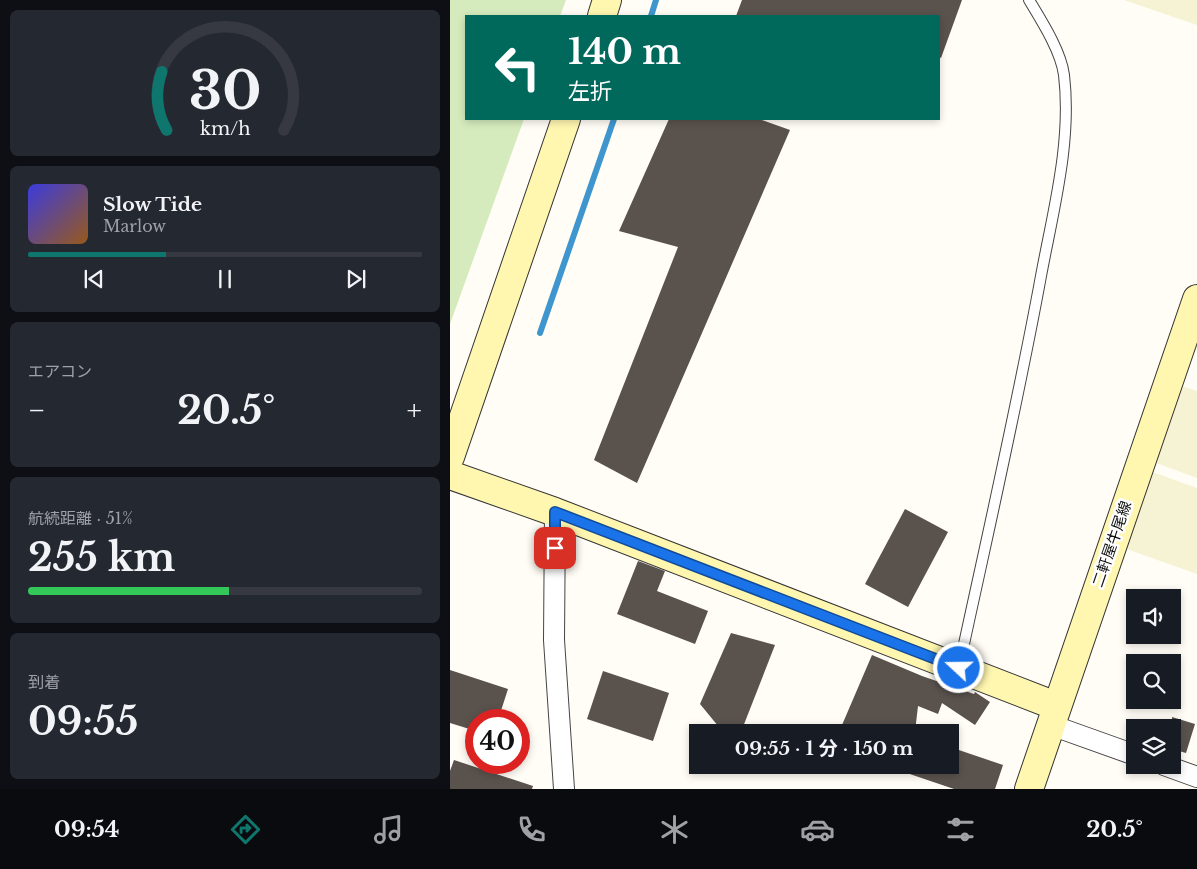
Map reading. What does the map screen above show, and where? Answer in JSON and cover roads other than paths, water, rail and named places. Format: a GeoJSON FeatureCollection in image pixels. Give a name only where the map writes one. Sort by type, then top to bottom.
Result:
{"type":"FeatureCollection","features":[{"type":"Feature","properties":{"kind":"street"},"geometry":{"type":"LineString","coordinates":[[602,15],[607,0]]}},
{"type":"Feature","properties":{"kind":"street"},"geometry":{"type":"LineString","coordinates":[[450,457],[566,120]]}},
{"type":"Feature","properties":{"kind":"street","name":"二軒屋牛尾線"},"geometry":{"type":"LineString","coordinates":[[1029,789],[1197,299]]}},
{"type":"Feature","properties":{"kind":"street"},"geometry":{"type":"LineString","coordinates":[[450,475],[555,512],[959,668],[1126,751]]}},
{"type":"Feature","properties":{"kind":"street"},"geometry":{"type":"LineString","coordinates":[[555,512],[554,640],[564,789]]}},
{"type":"Feature","properties":{"kind":"street"},"geometry":{"type":"LineString","coordinates":[[1181,771],[1197,776]]}},
{"type":"Feature","properties":{"kind":"lane"},"geometry":{"type":"LineString","coordinates":[[959,668],[1027,353],[1056,193],[1067,118],[1064,72],[1051,37],[1029,0]]}},
{"type":"Feature","properties":{"kind":"waterway"},"geometry":{"type":"LineString","coordinates":[[651,15],[656,0]]}},
{"type":"Feature","properties":{"kind":"waterway"},"geometry":{"type":"LineString","coordinates":[[540,333],[614,120]]}}]}
